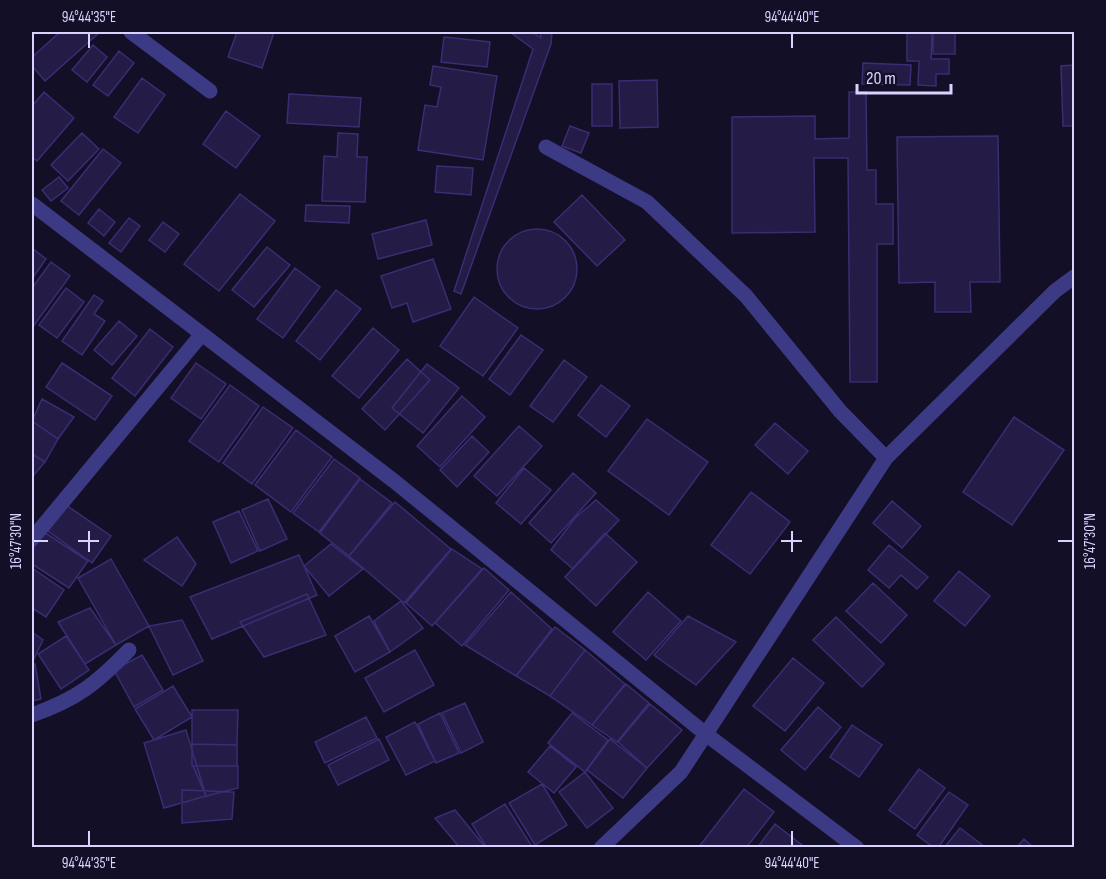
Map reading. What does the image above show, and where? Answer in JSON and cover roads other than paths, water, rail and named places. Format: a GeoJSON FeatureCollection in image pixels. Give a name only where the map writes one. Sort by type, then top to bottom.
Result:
{"type":"FeatureCollection","features":[{"type":"Feature","properties":{"kind":"street"},"geometry":{"type":"LineString","coordinates":[[131,32],[210,91]]}},
{"type":"Feature","properties":{"kind":"street"},"geometry":{"type":"LineString","coordinates":[[546,147],[647,202],[746,296],[840,411],[886,458]]}},
{"type":"Feature","properties":{"kind":"street"},"geometry":{"type":"LineString","coordinates":[[32,204],[394,481],[707,735],[857,848]]}},
{"type":"Feature","properties":{"kind":"street"},"geometry":{"type":"LineString","coordinates":[[601,848],[681,772],[886,458],[1055,291],[1074,277]]}},
{"type":"Feature","properties":{"kind":"street"},"geometry":{"type":"LineString","coordinates":[[32,539],[201,334]]}},
{"type":"Feature","properties":{"kind":"street"},"geometry":{"type":"LineString","coordinates":[[32,715],[63,704],[96,684],[129,650]]}}]}
